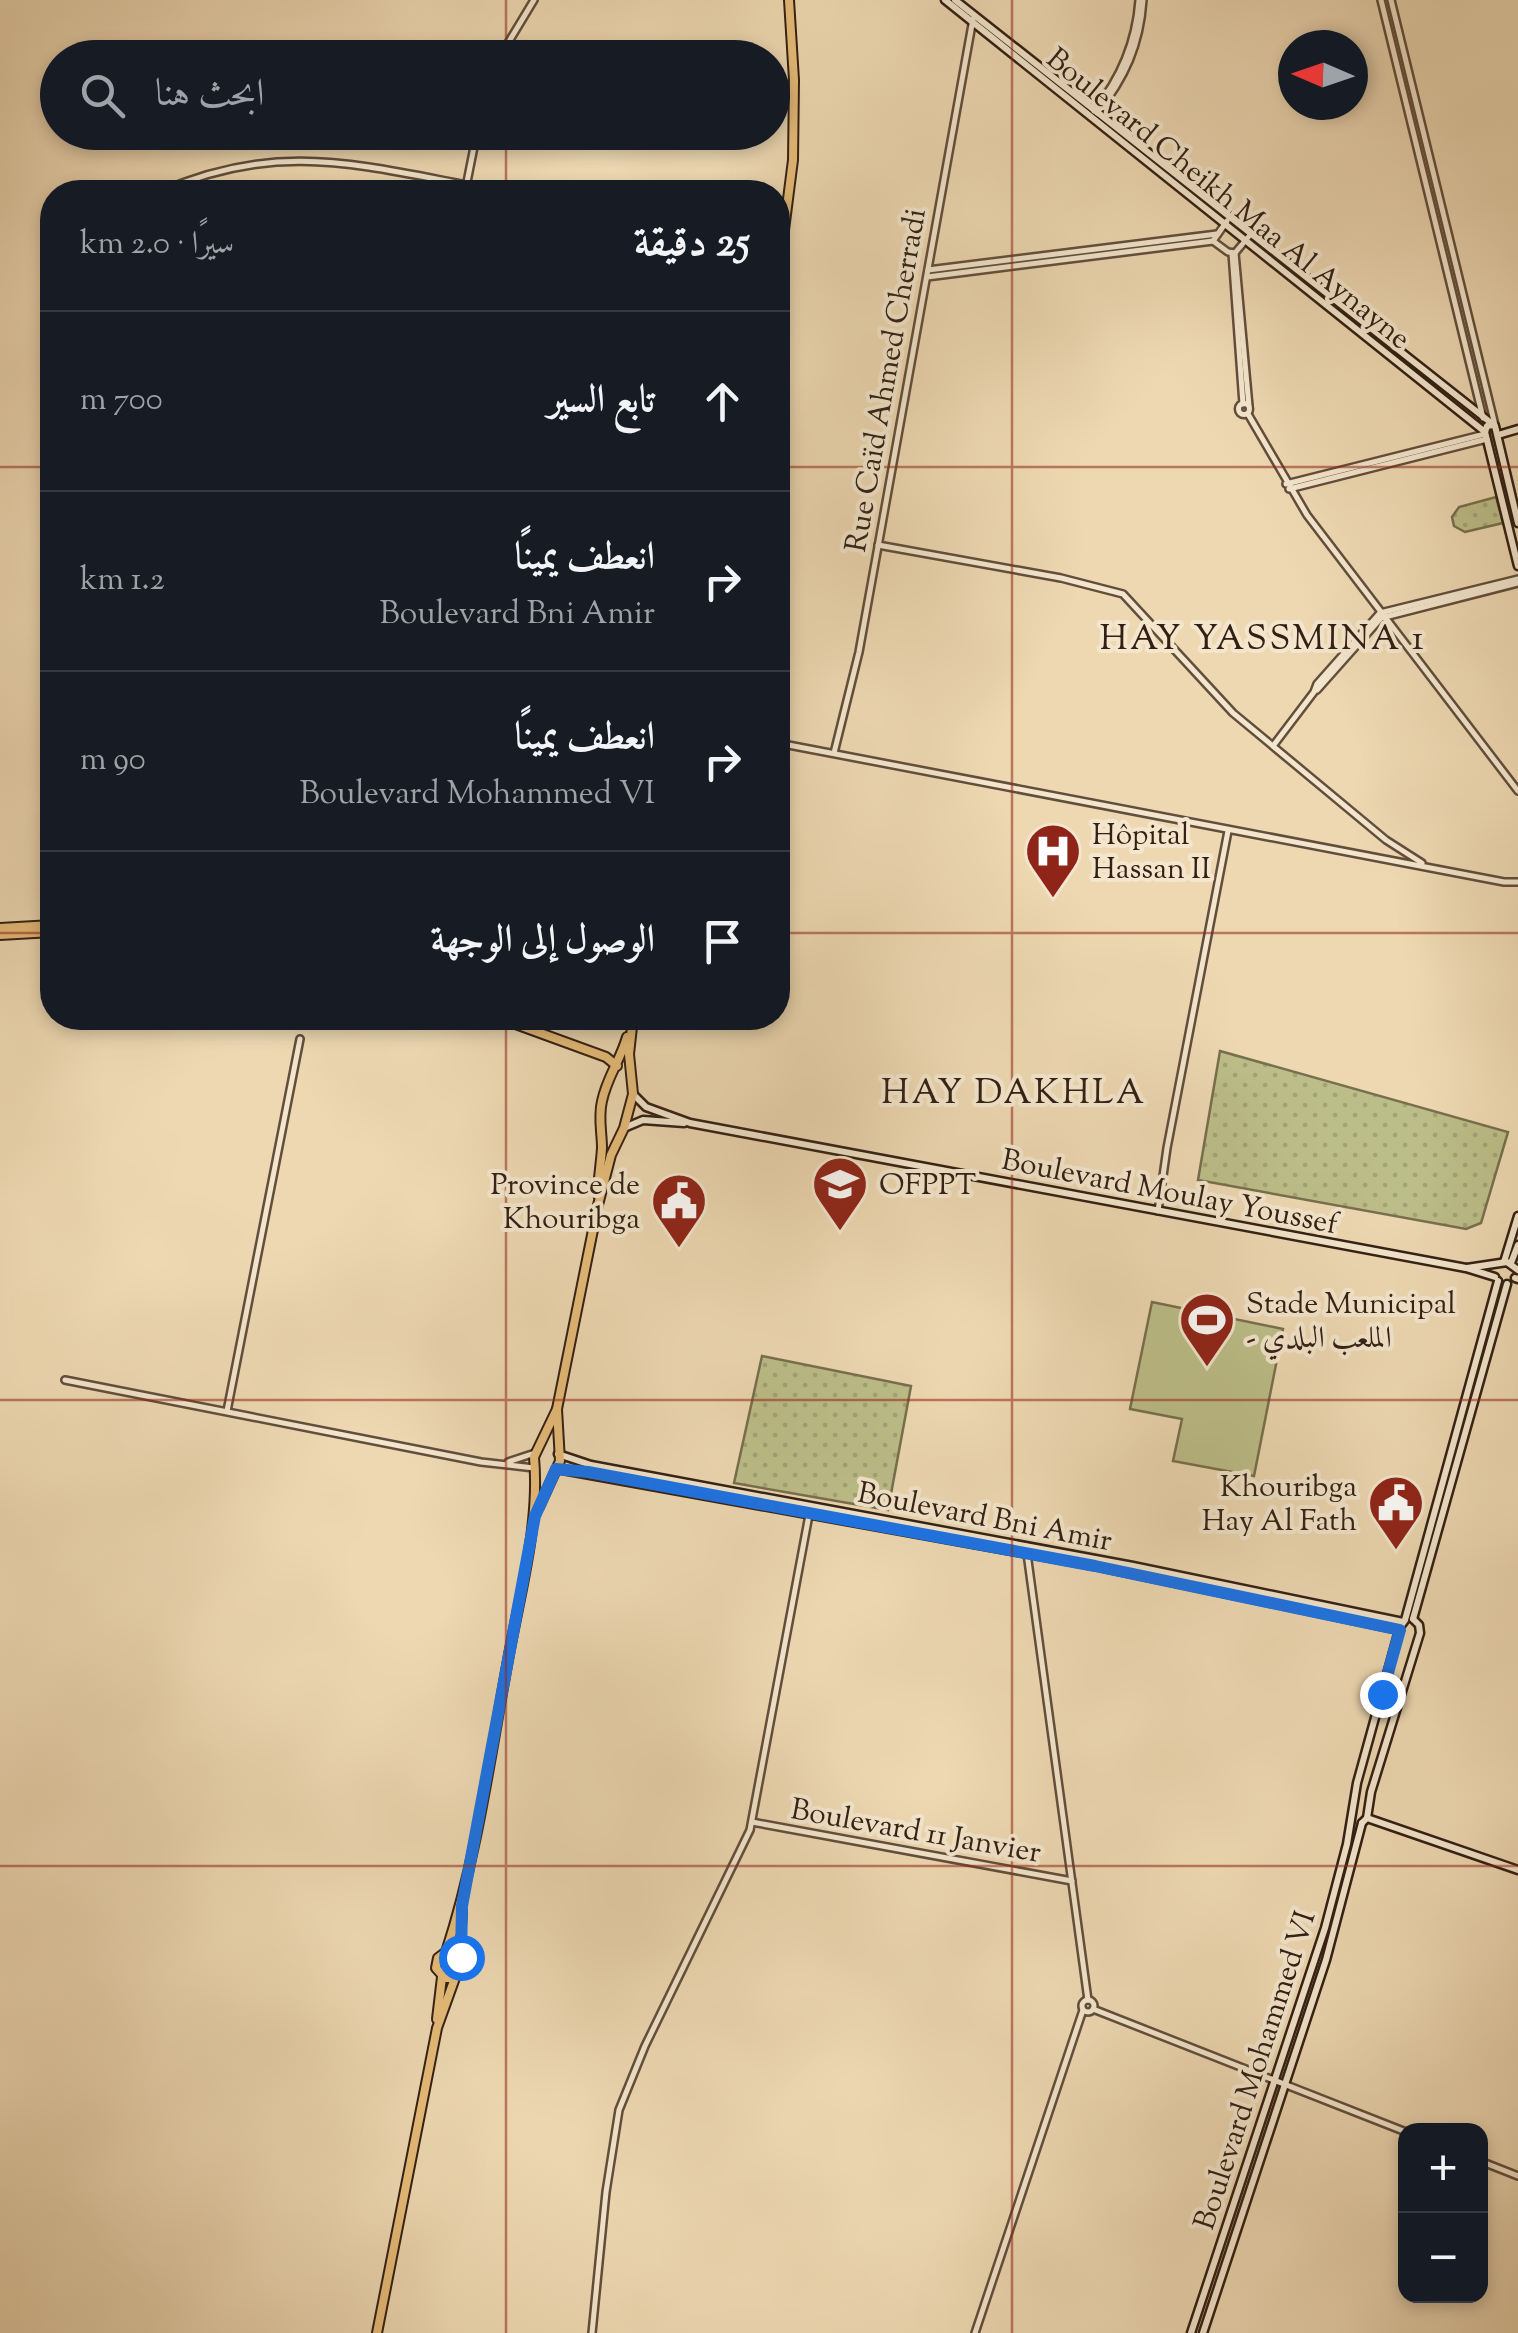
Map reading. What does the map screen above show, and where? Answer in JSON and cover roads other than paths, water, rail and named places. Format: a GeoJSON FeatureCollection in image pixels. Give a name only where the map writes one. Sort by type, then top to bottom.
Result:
{"type":"FeatureCollection","features":[{"type":"Feature","properties":{"kind":"main road","name":"Boulevard Cheikh Maa Al Aynayne"},"geometry":{"type":"LineString","coordinates":[[944,0],[1098,111],[1227,221]]}},
{"type":"Feature","properties":{"kind":"main road","name":"Boulevard Cheikh Maa Al Aynayne"},"geometry":{"type":"LineString","coordinates":[[955,0],[973,19],[1496,431]]}},
{"type":"Feature","properties":{"kind":"main road"},"geometry":{"type":"LineString","coordinates":[[789,2],[794,80],[790,180]]}},
{"type":"Feature","properties":{"kind":"main road","name":"Boulevard Cheikh Maa Al Aynayne"},"geometry":{"type":"LineString","coordinates":[[1248,237],[1486,435]]}},
{"type":"Feature","properties":{"kind":"main road"},"geometry":{"type":"LineString","coordinates":[[1486,435],[1518,430]]}},
{"type":"Feature","properties":{"kind":"main road"},"geometry":{"type":"LineString","coordinates":[[1486,435],[1494,442],[1496,431]]}},
{"type":"Feature","properties":{"kind":"main road"},"geometry":{"type":"LineString","coordinates":[[1496,431],[1518,523]]}},
{"type":"Feature","properties":{"kind":"main road"},"geometry":{"type":"LineString","coordinates":[[1486,435],[1518,566]]}},
{"type":"Feature","properties":{"kind":"main road"},"geometry":{"type":"LineString","coordinates":[[0,931],[40,929]]}},
{"type":"Feature","properties":{"kind":"main road"},"geometry":{"type":"LineString","coordinates":[[531,1030],[610,1058],[631,1070]]}},
{"type":"Feature","properties":{"kind":"main road"},"geometry":{"type":"LineString","coordinates":[[598,1205],[598,1122],[609,1074],[618,1066],[629,1030]]}},
{"type":"Feature","properties":{"kind":"main road"},"geometry":{"type":"LineString","coordinates":[[535,1516],[558,1453],[558,1409],[598,1205],[633,1094],[633,1030]]}},
{"type":"Feature","properties":{"kind":"main road"},"geometry":{"type":"LineString","coordinates":[[600,1056],[609,1074]]}},
{"type":"Feature","properties":{"kind":"main road"},"geometry":{"type":"LineString","coordinates":[[633,1094],[646,1107],[690,1123]]}},
{"type":"Feature","properties":{"kind":"main road"},"geometry":{"type":"LineString","coordinates":[[624,1128],[643,1120],[690,1123]]}},
{"type":"Feature","properties":{"kind":"main road","name":"Boulevard Moulay Youssef"},"geometry":{"type":"LineString","coordinates":[[690,1123],[1466,1268],[1511,1270]]}},
{"type":"Feature","properties":{"kind":"main road"},"geometry":{"type":"LineString","coordinates":[[601,1138],[617,1139]]}},
{"type":"Feature","properties":{"kind":"main road"},"geometry":{"type":"LineString","coordinates":[[1511,1270],[1518,1216]]}},
{"type":"Feature","properties":{"kind":"main road"},"geometry":{"type":"LineString","coordinates":[[1508,1284],[1518,1245]]}},
{"type":"Feature","properties":{"kind":"main road","name":"Boulevard Moulay Youssef"},"geometry":{"type":"LineString","coordinates":[[1466,1268],[1508,1284]]}},
{"type":"Feature","properties":{"kind":"main road","name":"Boulevard Mohammed VI"},"geometry":{"type":"LineString","coordinates":[[1203,2333],[1326,1960],[1365,1818],[1407,1630],[1496,1279],[1511,1270]]}},
{"type":"Feature","properties":{"kind":"main road","name":"Boulevard Mohammed VI"},"geometry":{"type":"LineString","coordinates":[[1191,2333],[1322,1938],[1360,1773],[1407,1630],[1508,1284]]}},
{"type":"Feature","properties":{"kind":"main road"},"geometry":{"type":"LineString","coordinates":[[437,2028],[455,1978],[463,1969],[459,1954],[462,1906],[535,1516],[537,1452],[558,1409]]}},
{"type":"Feature","properties":{"kind":"main road"},"geometry":{"type":"LineString","coordinates":[[537,1452],[546,1447],[558,1453]]}},
{"type":"Feature","properties":{"kind":"main road","name":"Boulevard Bni Amir"},"geometry":{"type":"LineString","coordinates":[[558,1453],[591,1465],[1407,1630]]}},
{"type":"Feature","properties":{"kind":"main road"},"geometry":{"type":"LineString","coordinates":[[537,1469],[554,1470]]}},
{"type":"Feature","properties":{"kind":"main road","name":"Boulevard Bni Amir"},"geometry":{"type":"LineString","coordinates":[[554,1470],[588,1472],[808,1515],[1025,1550]]}},
{"type":"Feature","properties":{"kind":"main road"},"geometry":{"type":"LineString","coordinates":[[1353,1815],[1362,1808],[1365,1818]]}},
{"type":"Feature","properties":{"kind":"main road"},"geometry":{"type":"LineString","coordinates":[[1353,1815],[1518,1870]]}},
{"type":"Feature","properties":{"kind":"main road"},"geometry":{"type":"LineString","coordinates":[[377,2333],[437,2028],[442,1977],[436,1962],[446,1952],[462,1906]]}},
{"type":"Feature","properties":{"kind":"main road"},"geometry":{"type":"LineString","coordinates":[[446,1952],[459,1954]]}},
{"type":"Feature","properties":{"kind":"main road"},"geometry":{"type":"LineString","coordinates":[[442,1977],[455,1978]]}},
{"type":"Feature","properties":{"kind":"street"},"geometry":{"type":"LineString","coordinates":[[510,40],[534,0]]}},
{"type":"Feature","properties":{"kind":"street"},"geometry":{"type":"LineString","coordinates":[[1098,111],[1126,59],[1141,0]]}},
{"type":"Feature","properties":{"kind":"street"},"geometry":{"type":"LineString","coordinates":[[1287,486],[1486,435],[1382,0]]}},
{"type":"Feature","properties":{"kind":"street"},"geometry":{"type":"LineString","coordinates":[[1391,0],[1496,431]]}},
{"type":"Feature","properties":{"kind":"street","name":"Rue Caïd Ahmed Cherradi"},"geometry":{"type":"LineString","coordinates":[[834,753],[856,664],[973,19]]}},
{"type":"Feature","properties":{"kind":"street"},"geometry":{"type":"LineString","coordinates":[[468,180],[473,150]]}},
{"type":"Feature","properties":{"kind":"street"},"geometry":{"type":"LineString","coordinates":[[193,180],[229,167],[299,160],[341,162],[428,180]]}},
{"type":"Feature","properties":{"kind":"street"},"geometry":{"type":"LineString","coordinates":[[1431,204],[1440,202]]}},
{"type":"Feature","properties":{"kind":"street"},"geometry":{"type":"LineString","coordinates":[[1215,237],[1227,221]]}},
{"type":"Feature","properties":{"kind":"street"},"geometry":{"type":"LineString","coordinates":[[927,273],[1215,237],[1235,252]]}},
{"type":"Feature","properties":{"kind":"street"},"geometry":{"type":"LineString","coordinates":[[1248,237],[1235,252],[1246,408],[1287,486],[1518,791]]}},
{"type":"Feature","properties":{"kind":"street"},"geometry":{"type":"LineString","coordinates":[[1460,323],[1469,321]]}},
{"type":"Feature","properties":{"kind":"street"},"geometry":{"type":"LineString","coordinates":[[1471,368],[1480,366]]}},
{"type":"Feature","properties":{"kind":"street"},"geometry":{"type":"LineString","coordinates":[[878,545],[1060,578],[1122,594],[1219,699],[1387,842],[1429,867]]}},
{"type":"Feature","properties":{"kind":"street"},"geometry":{"type":"LineString","coordinates":[[1272,746],[1317,684],[1382,614],[1518,581]]}},
{"type":"Feature","properties":{"kind":"street"},"geometry":{"type":"LineString","coordinates":[[790,745],[1518,882]]}},
{"type":"Feature","properties":{"kind":"street"},"geometry":{"type":"LineString","coordinates":[[1158,1211],[1228,830]]}},
{"type":"Feature","properties":{"kind":"street"},"geometry":{"type":"LineString","coordinates":[[1378,858],[1385,853],[1387,842]]}},
{"type":"Feature","properties":{"kind":"street"},"geometry":{"type":"LineString","coordinates":[[1387,842],[1396,861]]}},
{"type":"Feature","properties":{"kind":"street"},"geometry":{"type":"LineString","coordinates":[[1396,861],[1400,850]]}},
{"type":"Feature","properties":{"kind":"street"},"geometry":{"type":"LineString","coordinates":[[226,1412],[300,1039]]}},
{"type":"Feature","properties":{"kind":"street"},"geometry":{"type":"LineString","coordinates":[[65,1380],[481,1462],[537,1469]]}},
{"type":"Feature","properties":{"kind":"street"},"geometry":{"type":"LineString","coordinates":[[505,1463],[537,1452]]}},
{"type":"Feature","properties":{"kind":"street"},"geometry":{"type":"LineString","coordinates":[[592,2333],[619,2110],[638,2059],[752,1822],[808,1515]]}},
{"type":"Feature","properties":{"kind":"street"},"geometry":{"type":"LineString","coordinates":[[1025,1550],[1092,2009]]}},
{"type":"Feature","properties":{"kind":"street","name":"Boulevard 11 Janvier"},"geometry":{"type":"LineString","coordinates":[[752,1822],[1072,1881]]}},
{"type":"Feature","properties":{"kind":"street"},"geometry":{"type":"LineString","coordinates":[[975,2333],[1083,2010],[1082,2002],[1088,2000]]}},
{"type":"Feature","properties":{"kind":"street"},"geometry":{"type":"LineString","coordinates":[[1083,2010],[1092,2009],[1398,2129]]}},
{"type":"Feature","properties":{"kind":"street"},"geometry":{"type":"LineString","coordinates":[[1488,2165],[1518,2176]]}},
{"type":"Feature","properties":{"kind":"place","name":"Hôpital Hassan II"},"geometry":{"type":"Point","coordinates":[1053,900]}},
{"type":"Feature","properties":{"kind":"place","name":"OFPPT"},"geometry":{"type":"Point","coordinates":[840,1233]}},
{"type":"Feature","properties":{"kind":"place","name":"Province de Khouribga"},"geometry":{"type":"Point","coordinates":[679,1250]}},
{"type":"Feature","properties":{"kind":"place","name":"Stade Municipal - الملعب البلدي"},"geometry":{"type":"Point","coordinates":[1207,1369]}},
{"type":"Feature","properties":{"kind":"place","name":"Khouribga Hay Al Fath"},"geometry":{"type":"Point","coordinates":[1396,1552]}},
{"type":"Feature","properties":{"kind":"district","name":"HAY YASSMINA 1"},"geometry":{"type":"Point","coordinates":[1263,637]}},
{"type":"Feature","properties":{"kind":"district","name":"HAY DAKHLA"},"geometry":{"type":"Point","coordinates":[1014,1091]}}]}
